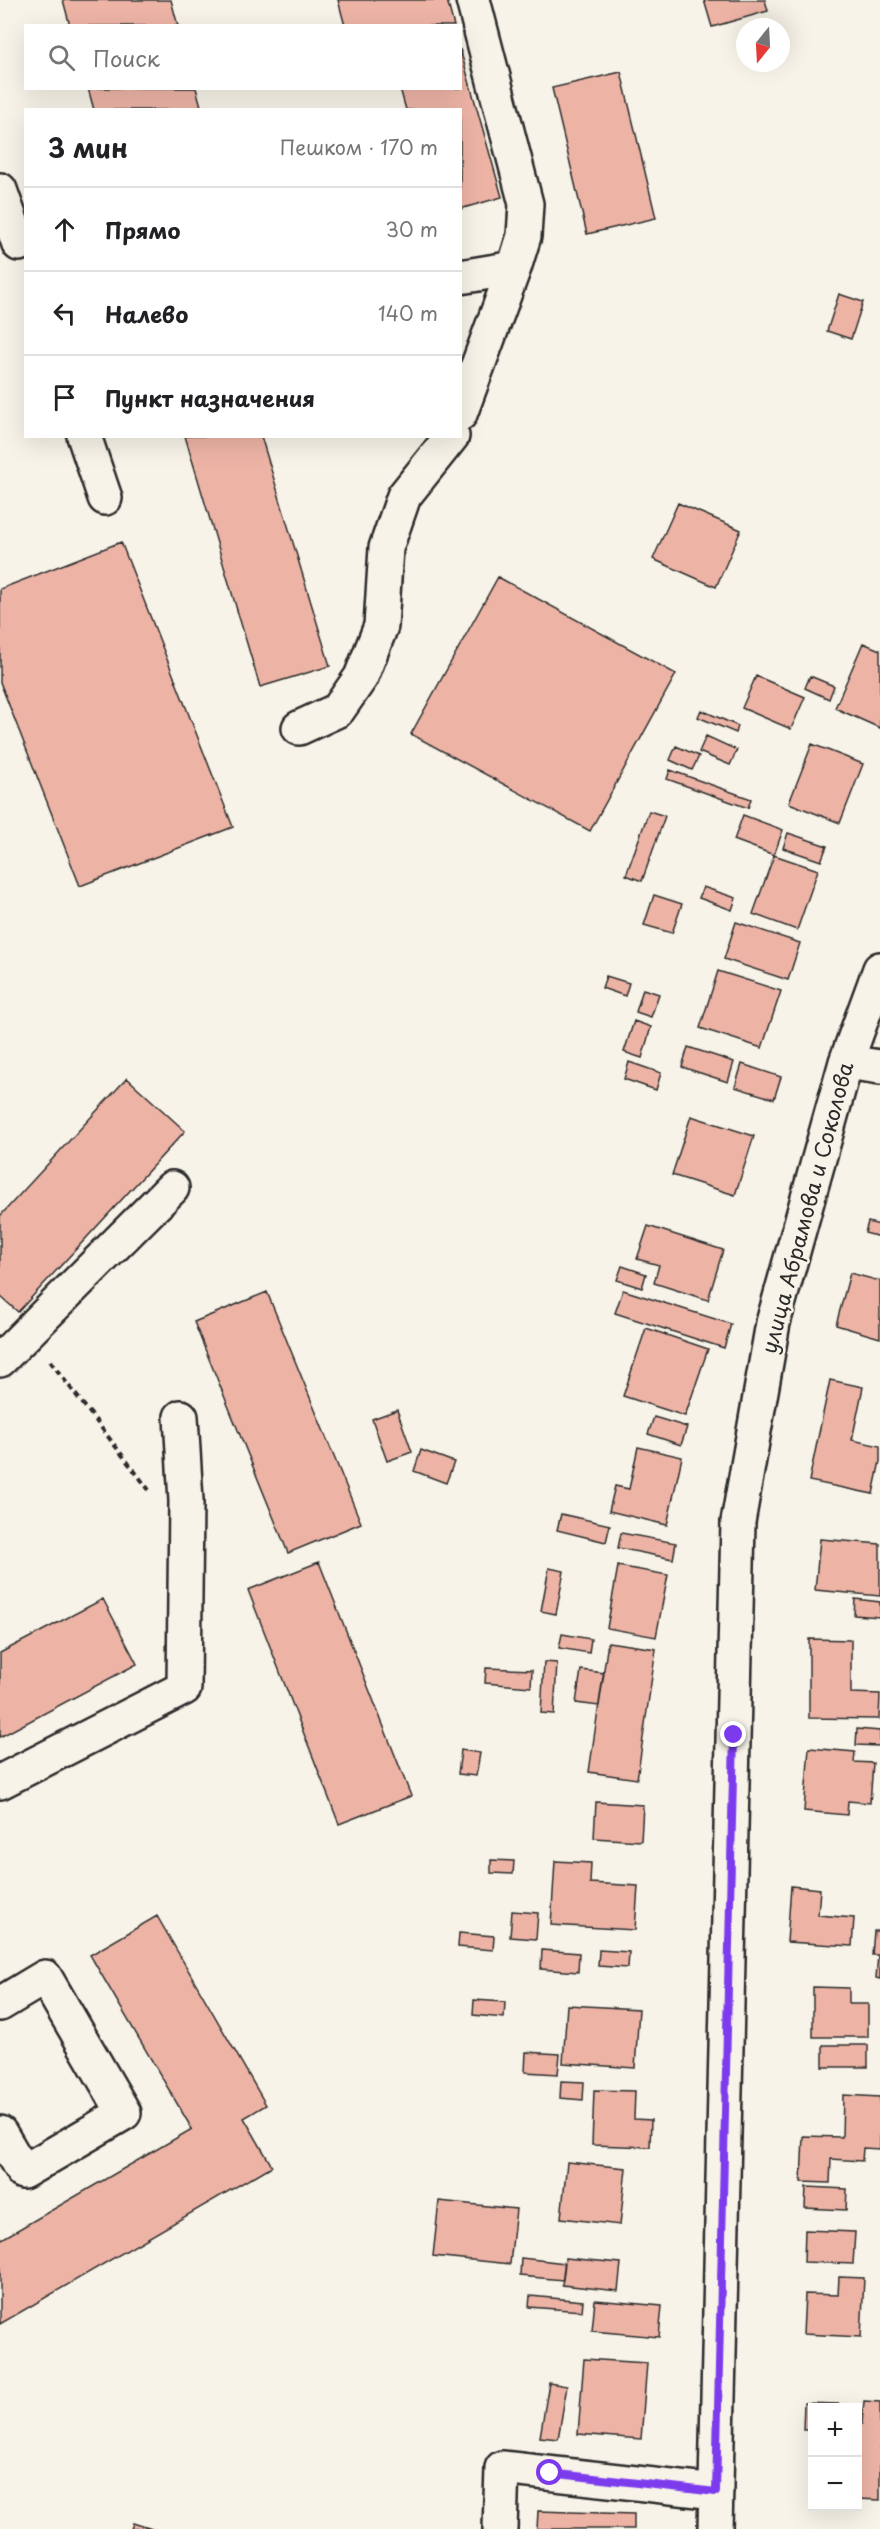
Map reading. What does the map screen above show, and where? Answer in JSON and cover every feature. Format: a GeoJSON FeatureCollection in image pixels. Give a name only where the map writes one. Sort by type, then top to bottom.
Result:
{"type":"FeatureCollection","features":[{"type":"Feature","properties":{"kind":"street"},"geometry":{"type":"LineString","coordinates":[[462,409],[514,268],[524,236],[526,204],[472,0]]}},
{"type":"Feature","properties":{"kind":"street"},"geometry":{"type":"LineString","coordinates":[[0,190],[15,248]]}},
{"type":"Feature","properties":{"kind":"street"},"geometry":{"type":"LineString","coordinates":[[462,277],[514,268]]}},
{"type":"Feature","properties":{"kind":"street"},"geometry":{"type":"LineString","coordinates":[[85,438],[105,498]]}},
{"type":"Feature","properties":{"kind":"street"},"geometry":{"type":"LineString","coordinates":[[299,728],[338,710],[361,677],[381,626],[386,548],[404,496],[450,438]]}},
{"type":"Feature","properties":{"kind":"street","name":"улица Абрамова и Соколова"},"geometry":{"type":"LineString","coordinates":[[715,2529],[738,1522],[773,1323],[846,1062],[880,969]]}},
{"type":"Feature","properties":{"kind":"street"},"geometry":{"type":"LineString","coordinates":[[846,1062],[880,1067]]}},
{"type":"Feature","properties":{"kind":"street"},"geometry":{"type":"LineString","coordinates":[[0,1360],[172,1188]]}},
{"type":"Feature","properties":{"kind":"street"},"geometry":{"type":"LineString","coordinates":[[0,1782],[184,1688],[186,1501],[181,1417]]}},
{"type":"Feature","properties":{"kind":"street"},"geometry":{"type":"LineString","coordinates":[[0,2004],[45,1977],[124,2113],[23,2172],[0,2133]]}},
{"type":"Feature","properties":{"kind":"street"},"geometry":{"type":"LineString","coordinates":[[500,2529],[502,2468],[716,2492]]}},
{"type":"Feature","properties":{"kind":"path"},"geometry":{"type":"LineString","coordinates":[[28,1331],[154,1496]]}},
{"type":"Feature","properties":{"kind":"building"},"geometry":{"type":"Polygon","coordinates":[[[63,0],[171,0],[177,24],[69,24],[63,0]]]}},
{"type":"Feature","properties":{"kind":"building"},"geometry":{"type":"Polygon","coordinates":[[[338,0],[447,0],[453,24],[344,24],[338,0]]]}},
{"type":"Feature","properties":{"kind":"building"},"geometry":{"type":"Polygon","coordinates":[[[704,0],[765,0],[768,11],[736,18],[736,20],[712,27],[704,0]]]}},
{"type":"Feature","properties":{"kind":"building"},"geometry":{"type":"Polygon","coordinates":[[[462,56],[502,197],[462,208],[462,108],[405,108],[401,90],[462,90],[462,56]]]}},
{"type":"Feature","properties":{"kind":"building"},"geometry":{"type":"Polygon","coordinates":[[[621,72],[656,218],[587,234],[552,88],[621,72]]]}},
{"type":"Feature","properties":{"kind":"building"},"geometry":{"type":"Polygon","coordinates":[[[89,90],[197,90],[201,108],[93,108],[89,90]]]}},
{"type":"Feature","properties":{"kind":"building"},"geometry":{"type":"Polygon","coordinates":[[[839,294],[863,302],[851,339],[827,331],[839,294]]]}},
{"type":"Feature","properties":{"kind":"building"},"geometry":{"type":"Polygon","coordinates":[[[186,438],[262,438],[330,666],[260,687],[186,438]]]}},
{"type":"Feature","properties":{"kind":"building"},"geometry":{"type":"Polygon","coordinates":[[[678,503],[741,530],[716,587],[653,559],[678,503]]]}},
{"type":"Feature","properties":{"kind":"building"},"geometry":{"type":"Polygon","coordinates":[[[121,542],[233,827],[80,886],[0,682],[0,589],[121,542]]]}},
{"type":"Feature","properties":{"kind":"building"},"geometry":{"type":"Polygon","coordinates":[[[498,577],[676,674],[590,831],[411,734],[498,577]]]}},
{"type":"Feature","properties":{"kind":"building"},"geometry":{"type":"Polygon","coordinates":[[[863,643],[880,650],[880,728],[835,708],[863,643]]]}},
{"type":"Feature","properties":{"kind":"building"},"geometry":{"type":"Polygon","coordinates":[[[756,676],[805,697],[791,729],[742,708],[756,676]]]}},
{"type":"Feature","properties":{"kind":"building"},"geometry":{"type":"Polygon","coordinates":[[[810,676],[834,686],[829,699],[805,688],[810,676]]]}},
{"type":"Feature","properties":{"kind":"building"},"geometry":{"type":"Polygon","coordinates":[[[701,710],[738,726],[736,733],[698,717],[701,710]]]}},
{"type":"Feature","properties":{"kind":"building"},"geometry":{"type":"Polygon","coordinates":[[[706,736],[737,750],[730,765],[699,752],[706,736]]]}},
{"type":"Feature","properties":{"kind":"building"},"geometry":{"type":"Polygon","coordinates":[[[812,744],[863,764],[840,823],[789,803],[812,744]]]}},
{"type":"Feature","properties":{"kind":"building"},"geometry":{"type":"Polygon","coordinates":[[[676,746],[699,756],[692,770],[670,760],[676,746]]]}},
{"type":"Feature","properties":{"kind":"building"},"geometry":{"type":"Polygon","coordinates":[[[670,770],[751,799],[748,808],[667,779],[670,770]]]}},
{"type":"Feature","properties":{"kind":"building"},"geometry":{"type":"Polygon","coordinates":[[[649,811],[665,816],[642,881],[626,875],[649,811]]]}},
{"type":"Feature","properties":{"kind":"building"},"geometry":{"type":"Polygon","coordinates":[[[743,815],[783,830],[774,855],[734,840],[743,815]]]}},
{"type":"Feature","properties":{"kind":"building"},"geometry":{"type":"Polygon","coordinates":[[[788,833],[827,846],[821,861],[783,848],[788,833]]]}},
{"type":"Feature","properties":{"kind":"building"},"geometry":{"type":"Polygon","coordinates":[[[774,855],[818,870],[797,930],[753,914],[774,855]]]}},
{"type":"Feature","properties":{"kind":"building"},"geometry":{"type":"Polygon","coordinates":[[[703,887],[736,898],[732,910],[699,898],[703,887]]]}},
{"type":"Feature","properties":{"kind":"building"},"geometry":{"type":"Polygon","coordinates":[[[654,895],[682,904],[672,933],[644,925],[654,895]]]}},
{"type":"Feature","properties":{"kind":"building"},"geometry":{"type":"Polygon","coordinates":[[[736,922],[800,943],[788,980],[724,959],[736,922]]]}},
{"type":"Feature","properties":{"kind":"building"},"geometry":{"type":"Polygon","coordinates":[[[718,971],[781,991],[762,1048],[700,1028],[718,971]]]}},
{"type":"Feature","properties":{"kind":"building"},"geometry":{"type":"Polygon","coordinates":[[[606,976],[629,983],[625,996],[602,988],[606,976]]]}},
{"type":"Feature","properties":{"kind":"building"},"geometry":{"type":"Polygon","coordinates":[[[643,989],[659,994],[651,1017],[636,1012],[643,989]]]}},
{"type":"Feature","properties":{"kind":"building"},"geometry":{"type":"Polygon","coordinates":[[[634,1021],[651,1027],[642,1058],[624,1052],[634,1021]]]}},
{"type":"Feature","properties":{"kind":"building"},"geometry":{"type":"Polygon","coordinates":[[[688,1047],[734,1062],[728,1082],[682,1067],[688,1047]]]}},
{"type":"Feature","properties":{"kind":"building"},"geometry":{"type":"Polygon","coordinates":[[[629,1062],[661,1073],[656,1090],[624,1079],[629,1062]]]}},
{"type":"Feature","properties":{"kind":"building"},"geometry":{"type":"Polygon","coordinates":[[[742,1064],[781,1077],[774,1099],[735,1087],[742,1064]]]}},
{"type":"Feature","properties":{"kind":"building"},"geometry":{"type":"Polygon","coordinates":[[[127,1078],[185,1131],[18,1312],[0,1296],[0,1216],[127,1078]]]}},
{"type":"Feature","properties":{"kind":"building"},"geometry":{"type":"Polygon","coordinates":[[[691,1116],[754,1136],[735,1195],[672,1175],[691,1116]]]}},
{"type":"Feature","properties":{"kind":"building"},"geometry":{"type":"Polygon","coordinates":[[[868,1222],[880,1225],[880,1237],[865,1233],[868,1222]]]}},
{"type":"Feature","properties":{"kind":"building"},"geometry":{"type":"Polygon","coordinates":[[[648,1226],[723,1250],[708,1300],[654,1283],[659,1265],[637,1259],[648,1226]]]}},
{"type":"Feature","properties":{"kind":"building"},"geometry":{"type":"Polygon","coordinates":[[[622,1266],[646,1274],[642,1288],[617,1280],[622,1266]]]}},
{"type":"Feature","properties":{"kind":"building"},"geometry":{"type":"Polygon","coordinates":[[[850,1273],[880,1281],[880,1338],[836,1325],[850,1273]]]}},
{"type":"Feature","properties":{"kind":"building"},"geometry":{"type":"Polygon","coordinates":[[[623,1290],[731,1324],[724,1348],[615,1313],[623,1290]]]}},
{"type":"Feature","properties":{"kind":"building"},"geometry":{"type":"Polygon","coordinates":[[[267,1292],[361,1523],[288,1553],[194,1322],[267,1292]]]}},
{"type":"Feature","properties":{"kind":"building"},"geometry":{"type":"Polygon","coordinates":[[[646,1328],[708,1349],[685,1416],[623,1396],[646,1328]]]}},
{"type":"Feature","properties":{"kind":"building"},"geometry":{"type":"Polygon","coordinates":[[[830,1380],[863,1387],[852,1440],[880,1446],[880,1461],[873,1494],[809,1481],[830,1380]]]}},
{"type":"Feature","properties":{"kind":"building"},"geometry":{"type":"Polygon","coordinates":[[[397,1410],[412,1452],[387,1461],[372,1419],[397,1410]]]}},
{"type":"Feature","properties":{"kind":"building"},"geometry":{"type":"Polygon","coordinates":[[[654,1417],[687,1427],[681,1445],[648,1434],[654,1417]]]}},
{"type":"Feature","properties":{"kind":"building"},"geometry":{"type":"Polygon","coordinates":[[[638,1447],[682,1457],[667,1525],[609,1511],[615,1486],[629,1489],[638,1447]]]}},
{"type":"Feature","properties":{"kind":"building"},"geometry":{"type":"Polygon","coordinates":[[[421,1450],[454,1462],[446,1483],[414,1471],[421,1450]]]}},
{"type":"Feature","properties":{"kind":"building"},"geometry":{"type":"Polygon","coordinates":[[[561,1514],[610,1525],[606,1542],[557,1530],[561,1514]]]}},
{"type":"Feature","properties":{"kind":"building"},"geometry":{"type":"Polygon","coordinates":[[[621,1533],[676,1543],[673,1559],[618,1548],[621,1533]]]}},
{"type":"Feature","properties":{"kind":"building"},"geometry":{"type":"Polygon","coordinates":[[[820,1539],[880,1544],[880,1596],[815,1590],[820,1539]]]}},
{"type":"Feature","properties":{"kind":"building"},"geometry":{"type":"Polygon","coordinates":[[[319,1562],[411,1796],[339,1824],[248,1590],[319,1562]]]}},
{"type":"Feature","properties":{"kind":"building"},"geometry":{"type":"Polygon","coordinates":[[[618,1566],[668,1575],[656,1637],[607,1628],[618,1566]]]}},
{"type":"Feature","properties":{"kind":"building"},"geometry":{"type":"Polygon","coordinates":[[[549,1568],[564,1571],[556,1614],[541,1611],[549,1568]]]}},
{"type":"Feature","properties":{"kind":"building"},"geometry":{"type":"Polygon","coordinates":[[[103,1599],[137,1664],[0,1737],[0,1653],[103,1599]]]}},
{"type":"Feature","properties":{"kind":"building"},"geometry":{"type":"Polygon","coordinates":[[[855,1599],[880,1602],[880,1617],[854,1615],[855,1599]]]}},
{"type":"Feature","properties":{"kind":"building"},"geometry":{"type":"Polygon","coordinates":[[[562,1634],[591,1639],[589,1653],[559,1648],[562,1634]]]}},
{"type":"Feature","properties":{"kind":"building"},"geometry":{"type":"Polygon","coordinates":[[[809,1639],[851,1640],[851,1693],[880,1694],[879,1719],[809,1718],[809,1639]]]}},
{"type":"Feature","properties":{"kind":"building"},"geometry":{"type":"Polygon","coordinates":[[[608,1642],[656,1649],[637,1779],[589,1772],[608,1642]]]}},
{"type":"Feature","properties":{"kind":"building"},"geometry":{"type":"Polygon","coordinates":[[[544,1662],[557,1663],[554,1714],[541,1713],[544,1662]]]}},
{"type":"Feature","properties":{"kind":"building"},"geometry":{"type":"Polygon","coordinates":[[[486,1668],[532,1670],[531,1687],[485,1683],[486,1668]]]}},
{"type":"Feature","properties":{"kind":"building"},"geometry":{"type":"Polygon","coordinates":[[[581,1670],[604,1673],[599,1706],[576,1703],[581,1670]]]}},
{"type":"Feature","properties":{"kind":"building"},"geometry":{"type":"Polygon","coordinates":[[[857,1729],[880,1731],[880,1746],[856,1745],[857,1729]]]}},
{"type":"Feature","properties":{"kind":"building"},"geometry":{"type":"Polygon","coordinates":[[[809,1748],[855,1752],[854,1762],[873,1763],[870,1803],[848,1801],[847,1815],[804,1811],[809,1748]]]}},
{"type":"Feature","properties":{"kind":"building"},"geometry":{"type":"Polygon","coordinates":[[[461,1750],[480,1753],[476,1776],[458,1774],[461,1750]]]}},
{"type":"Feature","properties":{"kind":"building"},"geometry":{"type":"Polygon","coordinates":[[[596,1802],[643,1805],[641,1841],[594,1838],[596,1802]]]}},
{"type":"Feature","properties":{"kind":"building"},"geometry":{"type":"Polygon","coordinates":[[[491,1860],[514,1861],[513,1874],[491,1873],[491,1860]]]}},
{"type":"Feature","properties":{"kind":"building"},"geometry":{"type":"Polygon","coordinates":[[[555,1861],[591,1863],[590,1883],[638,1886],[635,1930],[551,1925],[555,1861]]]}},
{"type":"Feature","properties":{"kind":"building"},"geometry":{"type":"Polygon","coordinates":[[[791,1886],[820,1889],[818,1915],[854,1918],[852,1946],[787,1942],[791,1886]]]}},
{"type":"Feature","properties":{"kind":"building"},"geometry":{"type":"Polygon","coordinates":[[[512,1911],[538,1913],[536,1939],[510,1937],[512,1911]]]}},
{"type":"Feature","properties":{"kind":"building"},"geometry":{"type":"Polygon","coordinates":[[[157,1916],[266,2105],[244,2118],[272,2166],[0,2324],[0,2236],[2,2239],[192,2129],[90,1955],[157,1916]]]}},
{"type":"Feature","properties":{"kind":"building"},"geometry":{"type":"Polygon","coordinates":[[[874,1931],[880,1931],[880,1955],[872,1955],[874,1931]]]}},
{"type":"Feature","properties":{"kind":"building"},"geometry":{"type":"Polygon","coordinates":[[[459,1933],[494,1936],[493,1950],[458,1947],[459,1933]]]}},
{"type":"Feature","properties":{"kind":"building"},"geometry":{"type":"Polygon","coordinates":[[[542,1950],[579,1953],[578,1972],[541,1969],[542,1950]]]}},
{"type":"Feature","properties":{"kind":"building"},"geometry":{"type":"Polygon","coordinates":[[[599,1950],[629,1952],[628,1968],[598,1966],[599,1950]]]}},
{"type":"Feature","properties":{"kind":"building"},"geometry":{"type":"Polygon","coordinates":[[[878,1955],[880,1955],[880,1979],[876,1978],[878,1955]]]}},
{"type":"Feature","properties":{"kind":"building"},"geometry":{"type":"Polygon","coordinates":[[[813,1987],[849,1988],[849,2004],[868,2004],[868,2037],[813,2037],[813,1987]]]}},
{"type":"Feature","properties":{"kind":"building"},"geometry":{"type":"Polygon","coordinates":[[[474,2000],[505,2002],[504,2018],[473,2015],[474,2000]]]}},
{"type":"Feature","properties":{"kind":"building"},"geometry":{"type":"Polygon","coordinates":[[[567,2005],[639,2009],[635,2068],[563,2063],[567,2005]]]}},
{"type":"Feature","properties":{"kind":"building"},"geometry":{"type":"Polygon","coordinates":[[[823,2045],[868,2045],[868,2067],[823,2067],[823,2045]]]}},
{"type":"Feature","properties":{"kind":"building"},"geometry":{"type":"Polygon","coordinates":[[[526,2052],[560,2054],[558,2074],[525,2072],[526,2052]]]}},
{"type":"Feature","properties":{"kind":"building"},"geometry":{"type":"Polygon","coordinates":[[[561,2081],[584,2082],[583,2100],[560,2098],[561,2081]]]}},
{"type":"Feature","properties":{"kind":"building"},"geometry":{"type":"Polygon","coordinates":[[[594,2090],[635,2091],[634,2119],[651,2120],[650,2147],[592,2145],[594,2090]]]}},
{"type":"Feature","properties":{"kind":"building"},"geometry":{"type":"Polygon","coordinates":[[[843,2095],[880,2097],[880,2149],[863,2148],[862,2161],[831,2159],[830,2183],[801,2182],[803,2136],[842,2137],[843,2095]]]}},
{"type":"Feature","properties":{"kind":"building"},"geometry":{"type":"Polygon","coordinates":[[[567,2162],[626,2168],[620,2225],[561,2218],[567,2162]]]}},
{"type":"Feature","properties":{"kind":"building"},"geometry":{"type":"Polygon","coordinates":[[[806,2187],[847,2189],[846,2210],[805,2208],[806,2187]]]}},
{"type":"Feature","properties":{"kind":"building"},"geometry":{"type":"Polygon","coordinates":[[[439,2201],[516,2209],[510,2264],[433,2256],[439,2201]]]}},
{"type":"Feature","properties":{"kind":"building"},"geometry":{"type":"Polygon","coordinates":[[[805,2230],[855,2232],[853,2264],[804,2262],[805,2230]]]}},
{"type":"Feature","properties":{"kind":"building"},"geometry":{"type":"Polygon","coordinates":[[[521,2258],[565,2263],[563,2280],[520,2276],[521,2258]]]}},
{"type":"Feature","properties":{"kind":"building"},"geometry":{"type":"Polygon","coordinates":[[[565,2258],[621,2263],[618,2291],[562,2285],[565,2258]]]}},
{"type":"Feature","properties":{"kind":"building"},"geometry":{"type":"Polygon","coordinates":[[[839,2277],[864,2278],[861,2337],[803,2334],[805,2294],[838,2295],[839,2277]]]}},
{"type":"Feature","properties":{"kind":"building"},"geometry":{"type":"Polygon","coordinates":[[[530,2296],[583,2301],[582,2311],[529,2307],[530,2296]]]}},
{"type":"Feature","properties":{"kind":"building"},"geometry":{"type":"Polygon","coordinates":[[[595,2300],[662,2306],[659,2337],[592,2331],[595,2300]]]}},
{"type":"Feature","properties":{"kind":"building"},"geometry":{"type":"Polygon","coordinates":[[[584,2359],[647,2363],[641,2439],[578,2434],[584,2359]]]}},
{"type":"Feature","properties":{"kind":"building"},"geometry":{"type":"Polygon","coordinates":[[[549,2383],[567,2386],[558,2439],[540,2437],[549,2383]]]}},
{"type":"Feature","properties":{"kind":"building"},"geometry":{"type":"Polygon","coordinates":[[[864,2401],[880,2402],[880,2500],[862,2499],[864,2401]]]}},
{"type":"Feature","properties":{"kind":"building"},"geometry":{"type":"Polygon","coordinates":[[[804,2403],[808,2403],[808,2430],[803,2430],[804,2403]]]}},
{"type":"Feature","properties":{"kind":"building"},"geometry":{"type":"Polygon","coordinates":[[[538,2511],[634,2514],[634,2529],[537,2529],[538,2511]]]}},
{"type":"Feature","properties":{"kind":"building"},"geometry":{"type":"Polygon","coordinates":[[[133,2523],[152,2529],[131,2529],[133,2523]]]}},
{"type":"Feature","properties":{"kind":"route"},"geometry":{"type":"LineString","coordinates":[[550,2473],[716,2492],[734,1735]]}}]}
